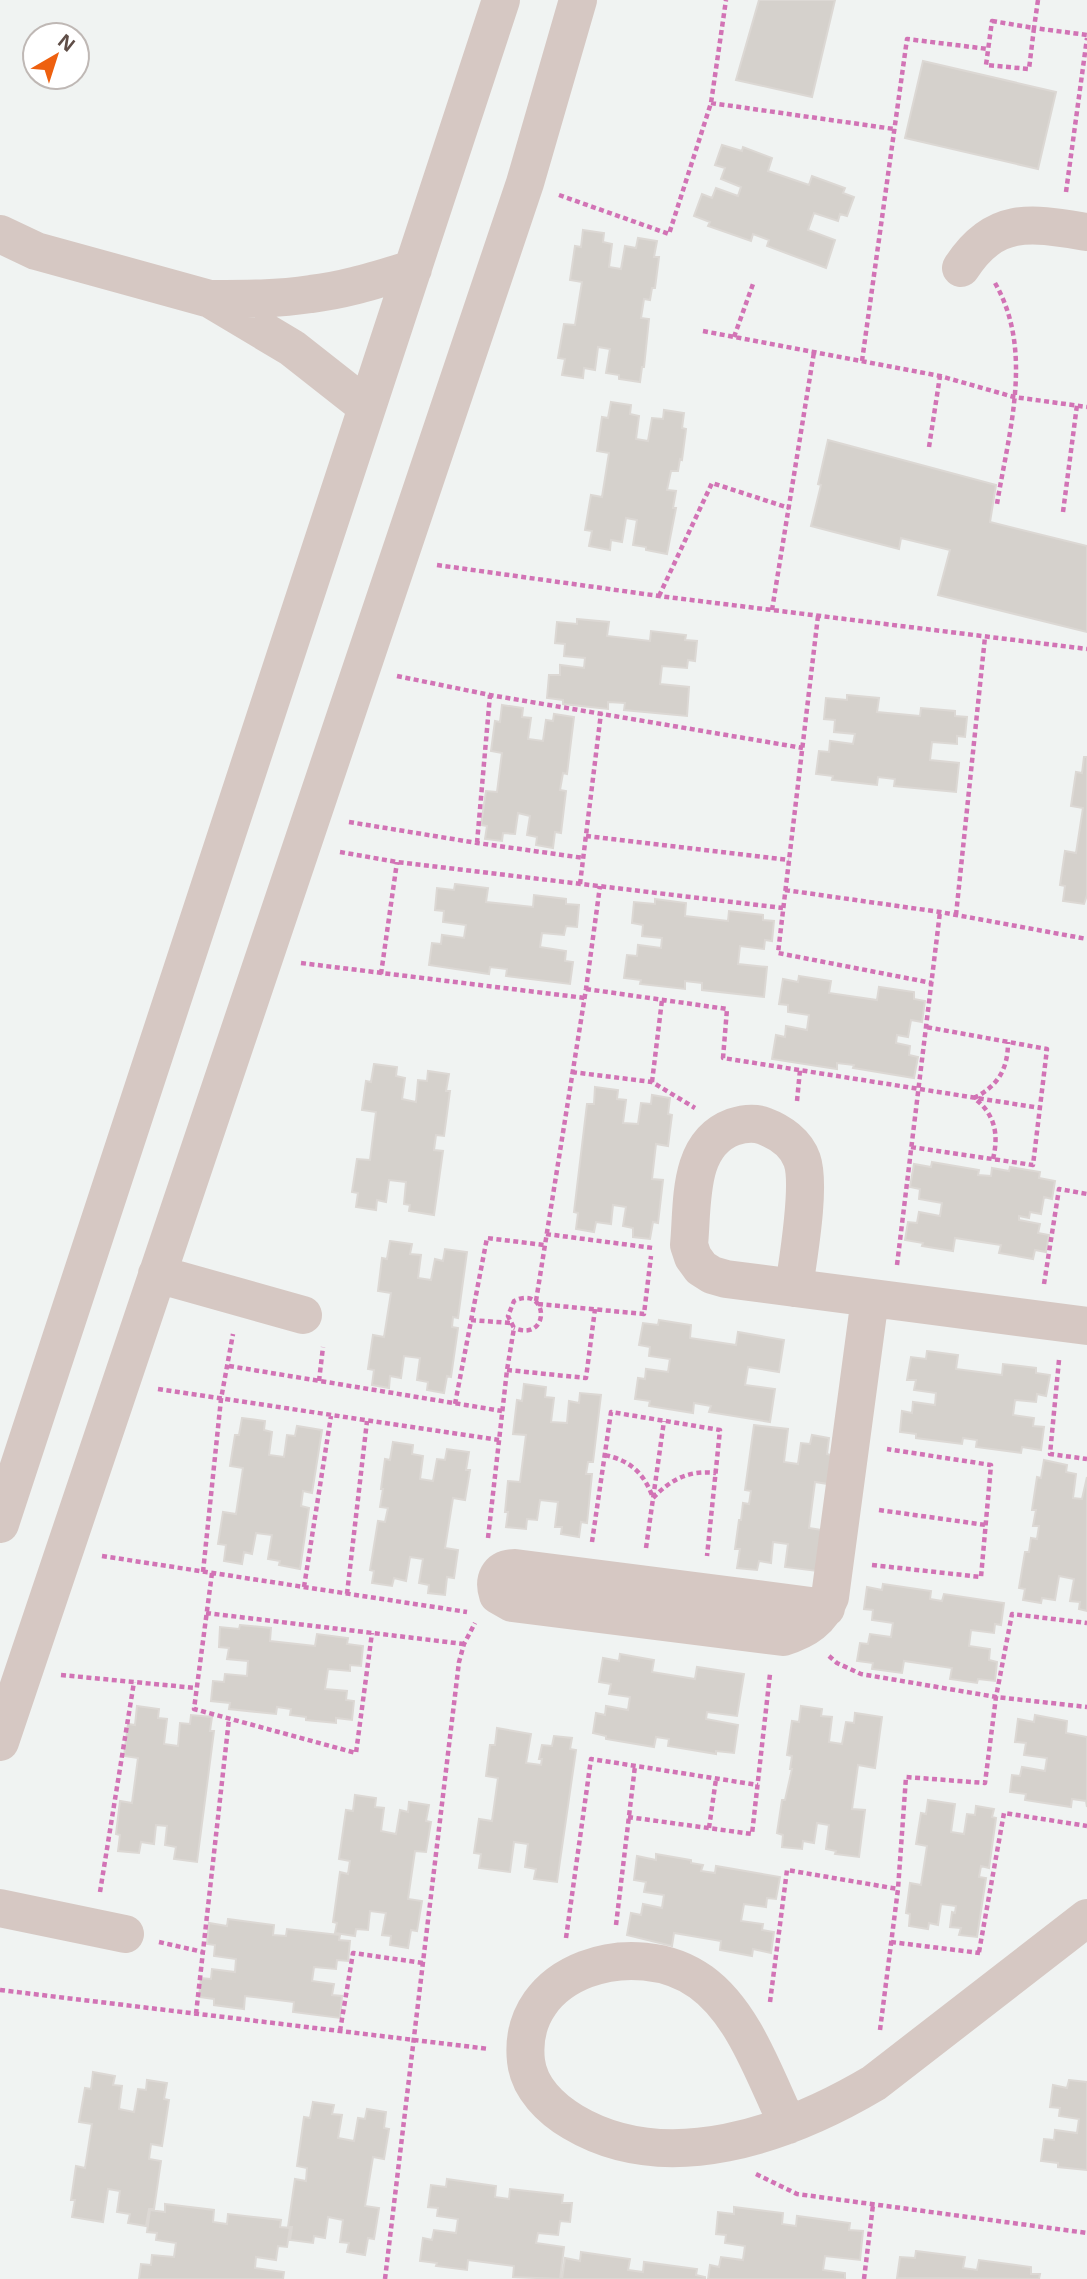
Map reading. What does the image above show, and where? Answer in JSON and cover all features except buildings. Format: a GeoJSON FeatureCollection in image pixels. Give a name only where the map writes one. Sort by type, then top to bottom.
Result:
{"type":"FeatureCollection","features":[{"type":"Feature","properties":{"kind":"street"},"geometry":{"type":"LineString","coordinates":[[0,1524],[501,0]]}},
{"type":"Feature","properties":{"kind":"street"},"geometry":{"type":"LineString","coordinates":[[0,1742],[526,183],[578,0]]}},
{"type":"Feature","properties":{"kind":"street"},"geometry":{"type":"LineString","coordinates":[[967,260],[986,239],[1003,229],[1021,225],[1074,229]]}},
{"type":"Feature","properties":{"kind":"street"},"geometry":{"type":"LineString","coordinates":[[0,234],[36,251],[210,299],[262,299],[313,294],[364,284],[413,269]]}},
{"type":"Feature","properties":{"kind":"street"},"geometry":{"type":"LineString","coordinates":[[210,299],[292,348],[367,407]]}},
{"type":"Feature","properties":{"kind":"street"},"geometry":{"type":"LineString","coordinates":[[794,1288],[806,1178],[802,1159],[792,1143],[777,1131],[759,1124],[740,1125],[721,1132],[707,1144],[698,1161],[689,1245],[701,1268],[712,1275],[794,1288],[1063,1323]]}},
{"type":"Feature","properties":{"kind":"street"},"geometry":{"type":"LineString","coordinates":[[156,1274],[303,1315]]}},
{"type":"Feature","properties":{"kind":"street"},"geometry":{"type":"LineString","coordinates":[[806,1624],[830,1597],[851,1443],[881,1299]]}},
{"type":"Feature","properties":{"kind":"street"},"geometry":{"type":"LineString","coordinates":[[507,1568],[515,1568],[703,1592],[806,1624],[512,1603],[493,1594],[507,1568]]}},
{"type":"Feature","properties":{"kind":"street"},"geometry":{"type":"LineString","coordinates":[[0,1908],[109,1931]]}},
{"type":"Feature","properties":{"kind":"street"},"geometry":{"type":"LineString","coordinates":[[788,2125],[738,2022],[722,1999],[699,1980],[654,1963],[615,1961],[587,1968],[560,1982],[539,2004],[528,2032],[526,2063],[536,2090],[558,2114],[587,2131],[618,2142],[650,2148],[719,2143],[788,2125],[837,2104],[874,2083],[1087,1918]]}},
{"type":"Feature","properties":{"kind":"path"},"geometry":{"type":"LineString","coordinates":[[526,183],[669,234],[711,103],[726,0]]}},
{"type":"Feature","properties":{"kind":"path"},"geometry":{"type":"LineString","coordinates":[[1038,0],[1034,27],[1029,69],[986,65],[992,21],[1034,27],[1087,37],[1074,229]]}},
{"type":"Feature","properties":{"kind":"path"},"geometry":{"type":"LineString","coordinates":[[862,361],[907,38],[988,49]]}},
{"type":"Feature","properties":{"kind":"path"},"geometry":{"type":"LineString","coordinates":[[711,103],[894,128]]}},
{"type":"Feature","properties":{"kind":"path"},"geometry":{"type":"LineString","coordinates":[[967,260],[988,272],[1002,295],[1011,320],[1017,358],[1014,397],[997,504]]}},
{"type":"Feature","properties":{"kind":"path"},"geometry":{"type":"LineString","coordinates":[[734,337],[753,284]]}},
{"type":"Feature","properties":{"kind":"path"},"geometry":{"type":"LineString","coordinates":[[703,331],[940,376],[1014,397],[1087,407]]}},
{"type":"Feature","properties":{"kind":"path"},"geometry":{"type":"LineString","coordinates":[[772,610],[814,352]]}},
{"type":"Feature","properties":{"kind":"path"},"geometry":{"type":"LineString","coordinates":[[929,447],[940,376]]}},
{"type":"Feature","properties":{"kind":"path"},"geometry":{"type":"LineString","coordinates":[[1063,512],[1077,405]]}},
{"type":"Feature","properties":{"kind":"path"},"geometry":{"type":"LineString","coordinates":[[659,596],[712,483],[789,508]]}},
{"type":"Feature","properties":{"kind":"path"},"geometry":{"type":"LineString","coordinates":[[398,560],[659,596],[1087,649]]}},
{"type":"Feature","properties":{"kind":"path"},"geometry":{"type":"LineString","coordinates":[[818,616],[778,953],[932,983]]}},
{"type":"Feature","properties":{"kind":"path"},"geometry":{"type":"LineString","coordinates":[[956,915],[985,637]]}},
{"type":"Feature","properties":{"kind":"path"},"geometry":{"type":"LineString","coordinates":[[360,669],[490,695],[803,748]]}},
{"type":"Feature","properties":{"kind":"path"},"geometry":{"type":"LineString","coordinates":[[477,843],[490,695]]}},
{"type":"Feature","properties":{"kind":"path"},"geometry":{"type":"LineString","coordinates":[[580,884],[601,713]]}},
{"type":"Feature","properties":{"kind":"path"},"geometry":{"type":"LineString","coordinates":[[306,830],[477,843],[584,858]]}},
{"type":"Feature","properties":{"kind":"path"},"geometry":{"type":"LineString","coordinates":[[306,830],[397,862],[783,908]]}},
{"type":"Feature","properties":{"kind":"path"},"geometry":{"type":"LineString","coordinates":[[586,836],[789,860]]}},
{"type":"Feature","properties":{"kind":"path"},"geometry":{"type":"LineString","coordinates":[[381,974],[397,862]]}},
{"type":"Feature","properties":{"kind":"path"},"geometry":{"type":"LineString","coordinates":[[471,1321],[512,1325],[522,1331],[530,1331],[537,1327],[541,1319],[542,1311],[537,1302],[544,1245],[585,998],[600,886]]}},
{"type":"Feature","properties":{"kind":"path"},"geometry":{"type":"LineString","coordinates":[[785,890],[940,912],[1087,939]]}},
{"type":"Feature","properties":{"kind":"path"},"geometry":{"type":"LineString","coordinates":[[881,1299],[911,1147],[940,912]]}},
{"type":"Feature","properties":{"kind":"path"},"geometry":{"type":"LineString","coordinates":[[264,958],[585,998]]}},
{"type":"Feature","properties":{"kind":"path"},"geometry":{"type":"LineString","coordinates":[[586,989],[727,1009],[723,1058],[1040,1108]]}},
{"type":"Feature","properties":{"kind":"path"},"geometry":{"type":"LineString","coordinates":[[652,1082],[662,1000]]}},
{"type":"Feature","properties":{"kind":"path"},"geometry":{"type":"LineString","coordinates":[[911,1147],[1032,1165],[1040,1108],[1047,1049],[926,1027]]}},
{"type":"Feature","properties":{"kind":"path"},"geometry":{"type":"LineString","coordinates":[[974,1098],[988,1091],[997,1082],[1008,1056],[1008,1042]]}},
{"type":"Feature","properties":{"kind":"path"},"geometry":{"type":"LineString","coordinates":[[572,1072],[652,1082],[701,1112],[721,1132]]}},
{"type":"Feature","properties":{"kind":"path"},"geometry":{"type":"LineString","coordinates":[[974,1098],[983,1105],[995,1125],[997,1136],[993,1159]]}},
{"type":"Feature","properties":{"kind":"path"},"geometry":{"type":"LineString","coordinates":[[1087,1194],[1059,1189],[1063,1323],[1050,1454],[1087,1459]]}},
{"type":"Feature","properties":{"kind":"path"},"geometry":{"type":"LineString","coordinates":[[546,1234],[652,1248],[689,1245]]}},
{"type":"Feature","properties":{"kind":"path"},"geometry":{"type":"LineString","coordinates":[[455,1404],[487,1238],[544,1245]]}},
{"type":"Feature","properties":{"kind":"path"},"geometry":{"type":"LineString","coordinates":[[385,2279],[460,1662],[464,1644],[493,1594],[485,1548],[512,1325],[508,1316],[514,1301],[529,1298],[537,1302],[644,1314],[652,1248]]}},
{"type":"Feature","properties":{"kind":"path"},"geometry":{"type":"LineString","coordinates":[[203,1572],[221,1399],[229,1366],[237,1297]]}},
{"type":"Feature","properties":{"kind":"path"},"geometry":{"type":"LineString","coordinates":[[507,1370],[586,1378],[595,1309]]}},
{"type":"Feature","properties":{"kind":"path"},"geometry":{"type":"LineString","coordinates":[[229,1366],[502,1411]]}},
{"type":"Feature","properties":{"kind":"path"},"geometry":{"type":"LineString","coordinates":[[119,1383],[499,1440]]}},
{"type":"Feature","properties":{"kind":"path"},"geometry":{"type":"LineString","coordinates":[[587,1577],[611,1412],[720,1430],[703,1592]]}},
{"type":"Feature","properties":{"kind":"path"},"geometry":{"type":"LineString","coordinates":[[304,1587],[331,1416]]}},
{"type":"Feature","properties":{"kind":"path"},"geometry":{"type":"LineString","coordinates":[[347,1594],[367,1421]]}},
{"type":"Feature","properties":{"kind":"path"},"geometry":{"type":"LineString","coordinates":[[641,1584],[664,1421]]}},
{"type":"Feature","properties":{"kind":"path"},"geometry":{"type":"LineString","coordinates":[[836,1560],[981,1577],[991,1465],[851,1443]]}},
{"type":"Feature","properties":{"kind":"path"},"geometry":{"type":"LineString","coordinates":[[605,1455],[630,1464],[641,1474],[653,1498]]}},
{"type":"Feature","properties":{"kind":"path"},"geometry":{"type":"LineString","coordinates":[[653,1498],[674,1479],[702,1471],[716,1473]]}},
{"type":"Feature","properties":{"kind":"path"},"geometry":{"type":"LineString","coordinates":[[843,1506],[986,1525]]}},
{"type":"Feature","properties":{"kind":"path"},"geometry":{"type":"LineString","coordinates":[[65,1549],[347,1594],[493,1594]]}},
{"type":"Feature","properties":{"kind":"path"},"geometry":{"type":"LineString","coordinates":[[212,1573],[194,1709],[356,1753],[372,1633]]}},
{"type":"Feature","properties":{"kind":"path"},"geometry":{"type":"LineString","coordinates":[[206,1612],[464,1644]]}},
{"type":"Feature","properties":{"kind":"path"},"geometry":{"type":"LineString","coordinates":[[874,2083],[898,1889],[906,1777],[985,1783],[996,1697],[1012,1614],[1087,1623]]}},
{"type":"Feature","properties":{"kind":"path"},"geometry":{"type":"LineString","coordinates":[[628,1817],[752,1834],[769,1678],[806,1624],[822,1649],[837,1663],[862,1674],[996,1697],[1087,1707]]}},
{"type":"Feature","properties":{"kind":"path"},"geometry":{"type":"LineString","coordinates":[[24,1671],[196,1689]]}},
{"type":"Feature","properties":{"kind":"path"},"geometry":{"type":"LineString","coordinates":[[109,1931],[134,1682]]}},
{"type":"Feature","properties":{"kind":"path"},"geometry":{"type":"LineString","coordinates":[[195,2014],[229,1718]]}},
{"type":"Feature","properties":{"kind":"path"},"geometry":{"type":"LineString","coordinates":[[560,1982],[591,1759],[758,1785]]}},
{"type":"Feature","properties":{"kind":"path"},"geometry":{"type":"LineString","coordinates":[[615,1961],[616,1919],[635,1766]]}},
{"type":"Feature","properties":{"kind":"path"},"geometry":{"type":"LineString","coordinates":[[709,1828],[716,1779]]}},
{"type":"Feature","properties":{"kind":"path"},"geometry":{"type":"LineString","coordinates":[[979,1953],[1004,1814],[1087,1826]]}},
{"type":"Feature","properties":{"kind":"path"},"geometry":{"type":"LineString","coordinates":[[738,2022],[769,2012],[787,1870],[898,1889]]}},
{"type":"Feature","properties":{"kind":"path"},"geometry":{"type":"LineString","coordinates":[[891,1942],[1033,1960]]}},
{"type":"Feature","properties":{"kind":"path"},"geometry":{"type":"LineString","coordinates":[[340,2031],[353,1953],[423,1963]]}},
{"type":"Feature","properties":{"kind":"path"},"geometry":{"type":"LineString","coordinates":[[0,1990],[500,2051],[526,2063]]}},
{"type":"Feature","properties":{"kind":"path"},"geometry":{"type":"LineString","coordinates":[[719,2143],[738,2163],[766,2181],[797,2194],[1087,2233]]}},
{"type":"Feature","properties":{"kind":"path"},"geometry":{"type":"LineString","coordinates":[[864,2279],[873,2204]]}}]}
